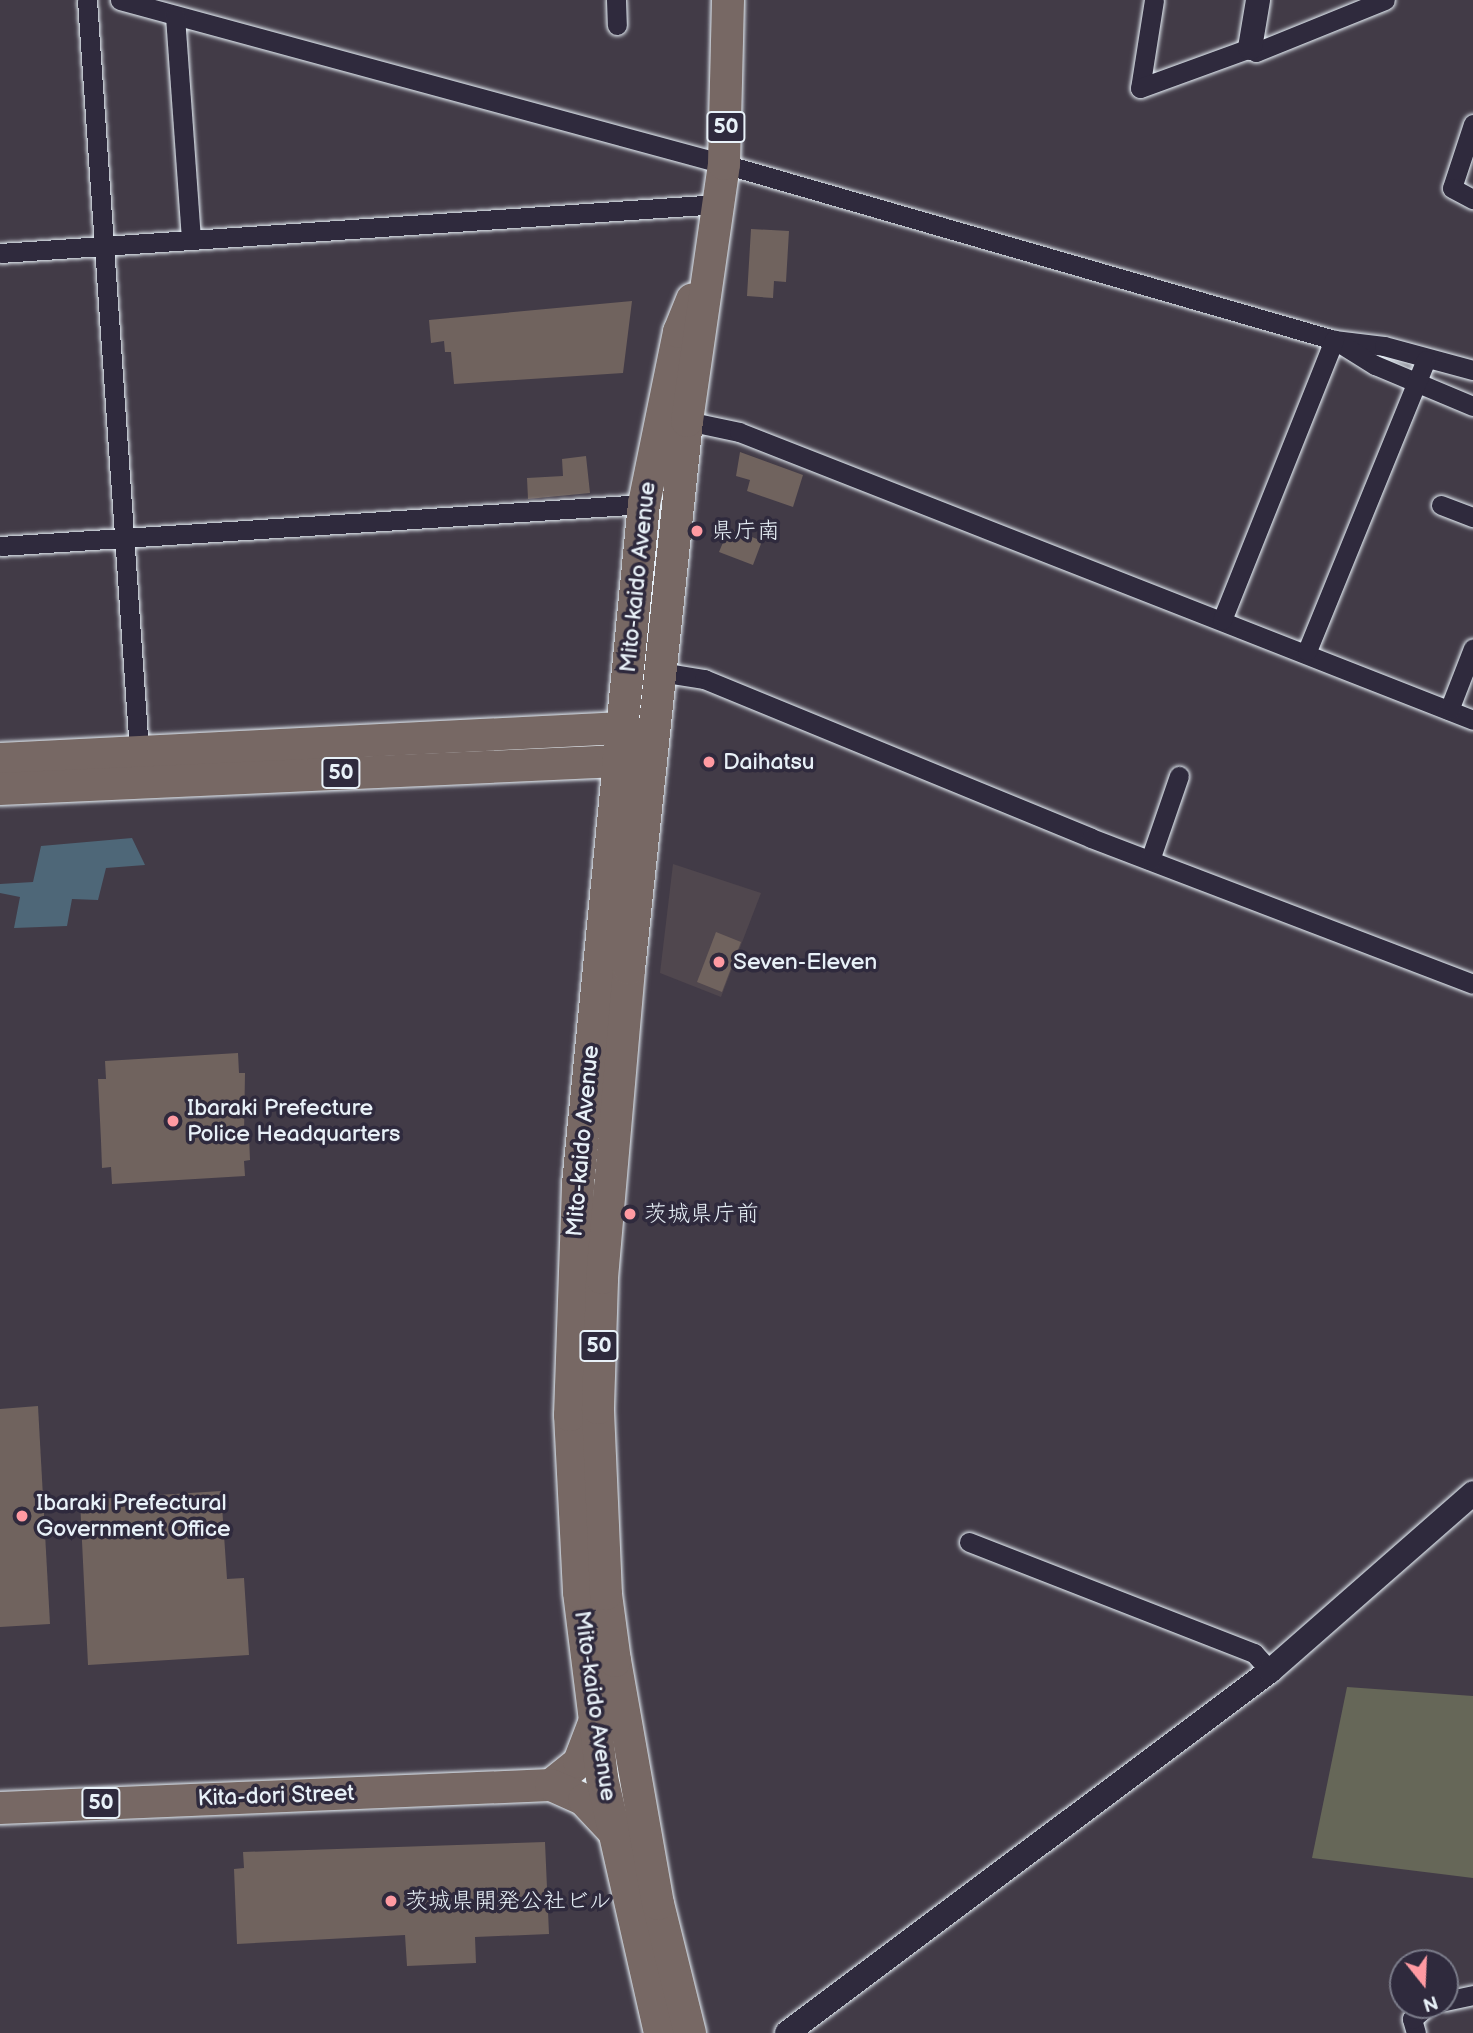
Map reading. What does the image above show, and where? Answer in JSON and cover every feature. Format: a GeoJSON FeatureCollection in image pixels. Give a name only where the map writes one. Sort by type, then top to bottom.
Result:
{"type":"FeatureCollection","features":[{"type":"Feature","properties":{"kind":"main road","name":"Mito-kaido Avenue"},"geometry":{"type":"LineString","coordinates":[[660,2033],[614,1833],[594,1721],[570,1456],[590,1242],[653,749],[687,421],[724,164],[728,0]]}},
{"type":"Feature","properties":{"kind":"main road","name":"Mito-kaido Avenue"},"geometry":{"type":"LineString","coordinates":[[690,2033],[636,1786],[606,1594],[590,1242],[618,761],[643,504],[679,332],[710,252]]}},
{"type":"Feature","properties":{"kind":"main road"},"geometry":{"type":"LineString","coordinates":[[622,728],[653,749]]}},
{"type":"Feature","properties":{"kind":"main road","name":"50"},"geometry":{"type":"LineString","coordinates":[[0,760],[622,728]]}},
{"type":"Feature","properties":{"kind":"main road","name":"50"},"geometry":{"type":"LineString","coordinates":[[0,789],[618,761],[653,749]]}},
{"type":"Feature","properties":{"kind":"main road"},"geometry":{"type":"LineString","coordinates":[[594,1721],[579,1762],[551,1785],[594,1807],[614,1833]]}},
{"type":"Feature","properties":{"kind":"main road","name":"Kita-dori Street"},"geometry":{"type":"LineString","coordinates":[[0,1808],[551,1785]]}},
{"type":"Feature","properties":{"kind":"street"},"geometry":{"type":"LineString","coordinates":[[88,0],[127,537],[139,752]]}},
{"type":"Feature","properties":{"kind":"street"},"geometry":{"type":"LineString","coordinates":[[120,0],[724,164],[1334,340],[1384,346],[1426,360],[1473,368]]}},
{"type":"Feature","properties":{"kind":"street"},"geometry":{"type":"LineString","coordinates":[[616,0],[617,24]]}},
{"type":"Feature","properties":{"kind":"street"},"geometry":{"type":"LineString","coordinates":[[1154,0],[1140,88],[1250,48]]}},
{"type":"Feature","properties":{"kind":"street"},"geometry":{"type":"LineString","coordinates":[[1250,48],[1258,0]]}},
{"type":"Feature","properties":{"kind":"street"},"geometry":{"type":"LineString","coordinates":[[1250,48],[1256,52],[1385,0]]}},
{"type":"Feature","properties":{"kind":"street"},"geometry":{"type":"LineString","coordinates":[[175,16],[191,238]]}},
{"type":"Feature","properties":{"kind":"street"},"geometry":{"type":"LineString","coordinates":[[1473,124],[1452,188],[1473,199]]}},
{"type":"Feature","properties":{"kind":"street"},"geometry":{"type":"LineString","coordinates":[[0,253],[718,204]]}},
{"type":"Feature","properties":{"kind":"street"},"geometry":{"type":"LineString","coordinates":[[1334,340],[1375,365],[1473,406]]}},
{"type":"Feature","properties":{"kind":"street"},"geometry":{"type":"LineString","coordinates":[[1222,620],[1334,340]]}},
{"type":"Feature","properties":{"kind":"street"},"geometry":{"type":"LineString","coordinates":[[1307,651],[1426,360]]}},
{"type":"Feature","properties":{"kind":"street"},"geometry":{"type":"LineString","coordinates":[[687,421],[738,432],[1307,651],[1473,720]]}},
{"type":"Feature","properties":{"kind":"street"},"geometry":{"type":"LineString","coordinates":[[0,546],[643,504]]}},
{"type":"Feature","properties":{"kind":"street"},"geometry":{"type":"LineString","coordinates":[[1441,505],[1473,517]]}},
{"type":"Feature","properties":{"kind":"street"},"geometry":{"type":"LineString","coordinates":[[1449,710],[1473,648]]}},
{"type":"Feature","properties":{"kind":"street"},"geometry":{"type":"LineString","coordinates":[[660,672],[704,679],[1150,860],[1473,984]]}},
{"type":"Feature","properties":{"kind":"street"},"geometry":{"type":"LineString","coordinates":[[1150,860],[1180,776]]}},
{"type":"Feature","properties":{"kind":"street"},"geometry":{"type":"LineString","coordinates":[[788,2033],[1270,1671],[1473,1493]]}},
{"type":"Feature","properties":{"kind":"street"},"geometry":{"type":"LineString","coordinates":[[969,1542],[1254,1653],[1270,1671]]}},
{"type":"Feature","properties":{"kind":"shaded area"},"geometry":{"type":"Polygon","coordinates":[[[673,864],[761,893],[721,997],[660,973],[673,864]]]}},
{"type":"Feature","properties":{"kind":"green space"},"geometry":{"type":"Polygon","coordinates":[[[1347,1687],[1473,1696],[1473,1878],[1312,1858],[1347,1687]]]}},
{"type":"Feature","properties":{"kind":"water"},"geometry":{"type":"Polygon","coordinates":[[[132,838],[145,865],[106,868],[98,900],[72,899],[67,926],[14,928],[20,897],[0,893],[0,884],[33,882],[41,846],[132,838]]]}},
{"type":"Feature","properties":{"kind":"building"},"geometry":{"type":"Polygon","coordinates":[[[751,229],[789,231],[786,282],[774,281],[773,298],[747,296],[751,229]]]}},
{"type":"Feature","properties":{"kind":"building"},"geometry":{"type":"Polygon","coordinates":[[[632,301],[623,373],[454,384],[451,352],[445,352],[444,341],[431,343],[429,320],[632,301]]]}},
{"type":"Feature","properties":{"kind":"building"},"geometry":{"type":"Polygon","coordinates":[[[740,452],[803,475],[793,507],[747,491],[750,480],[736,476],[740,452]]]}},
{"type":"Feature","properties":{"kind":"building"},"geometry":{"type":"Polygon","coordinates":[[[586,456],[590,493],[528,499],[527,478],[563,476],[562,459],[586,456]]]}},
{"type":"Feature","properties":{"kind":"building"},"geometry":{"type":"Polygon","coordinates":[[[729,528],[762,541],[753,565],[719,552],[729,528]]]}},
{"type":"Feature","properties":{"kind":"building","name":"Seven-Eleven"},"geometry":{"type":"Polygon","coordinates":[[[716,932],[741,942],[722,992],[697,982],[716,932]]]}},
{"type":"Feature","properties":{"kind":"building","name":"Ibaraki Prefecture Police Headquarters"},"geometry":{"type":"Polygon","coordinates":[[[238,1053],[239,1073],[245,1073],[244,1136],[249,1136],[250,1160],[244,1161],[245,1176],[112,1184],[111,1167],[102,1168],[98,1079],[106,1079],[105,1061],[238,1053]]]}},
{"type":"Feature","properties":{"kind":"building","name":"Ibaraki Prefectural Government Office"},"geometry":{"type":"Polygon","coordinates":[[[38,1406],[50,1624],[0,1627],[0,1409],[38,1406]]]}},
{"type":"Feature","properties":{"kind":"building"},"geometry":{"type":"Polygon","coordinates":[[[221,1491],[227,1579],[244,1578],[249,1655],[88,1665],[80,1500],[221,1491]]]}},
{"type":"Feature","properties":{"kind":"building","name":"茨城県開発公社ビル"},"geometry":{"type":"Polygon","coordinates":[[[545,1842],[549,1934],[475,1937],[476,1963],[407,1966],[405,1935],[237,1944],[234,1869],[244,1868],[243,1852],[545,1842]]]}},
{"type":"Feature","properties":{"kind":"place","name":"県庁南"},"geometry":{"type":"Point","coordinates":[697,531]}},
{"type":"Feature","properties":{"kind":"place","name":"Daihatsu"},"geometry":{"type":"Point","coordinates":[709,762]}},
{"type":"Feature","properties":{"kind":"place","name":"Seven-Eleven"},"geometry":{"type":"Point","coordinates":[719,962]}},
{"type":"Feature","properties":{"kind":"place","name":"Ibaraki Prefecture Police Headquarters"},"geometry":{"type":"Point","coordinates":[173,1121]}},
{"type":"Feature","properties":{"kind":"place","name":"茨城県庁前"},"geometry":{"type":"Point","coordinates":[630,1214]}},
{"type":"Feature","properties":{"kind":"place","name":"Ibaraki Prefectural Government Office"},"geometry":{"type":"Point","coordinates":[22,1516]}},
{"type":"Feature","properties":{"kind":"place","name":"茨城県開発公社ビル"},"geometry":{"type":"Point","coordinates":[391,1901]}}]}
